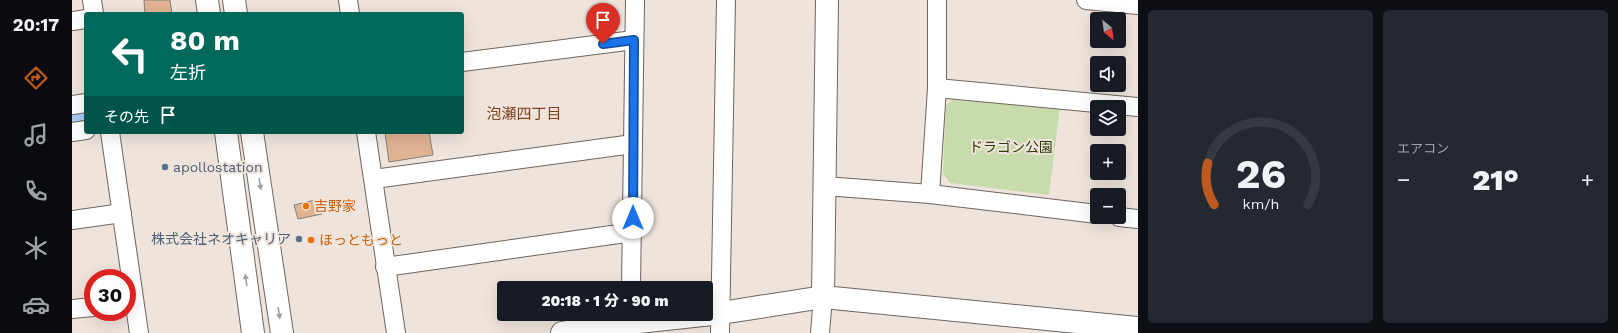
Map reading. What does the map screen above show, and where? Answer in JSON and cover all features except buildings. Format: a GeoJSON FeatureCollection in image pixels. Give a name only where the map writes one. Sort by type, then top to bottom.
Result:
{"type":"FeatureCollection","features":[{"type":"Feature","properties":{"kind":"street"},"geometry":{"type":"LineString","coordinates":[[92,0],[94,12]]}},
{"type":"Feature","properties":{"kind":"street"},"geometry":{"type":"LineString","coordinates":[[207,0],[209,12]]}},
{"type":"Feature","properties":{"kind":"street"},"geometry":{"type":"LineString","coordinates":[[234,0],[236,12]]}},
{"type":"Feature","properties":{"kind":"street"},"geometry":{"type":"LineString","coordinates":[[348,0],[350,12]]}},
{"type":"Feature","properties":{"kind":"street"},"geometry":{"type":"LineString","coordinates":[[631,281],[635,0]]}},
{"type":"Feature","properties":{"kind":"street"},"geometry":{"type":"LineString","coordinates":[[720,323],[726,0]]}},
{"type":"Feature","properties":{"kind":"street"},"geometry":{"type":"LineString","coordinates":[[820,333],[823,297],[827,0]]}},
{"type":"Feature","properties":{"kind":"street"},"geometry":{"type":"LineString","coordinates":[[930,194],[937,88],[937,0]]}},
{"type":"Feature","properties":{"kind":"street"},"geometry":{"type":"LineString","coordinates":[[1086,0],[1138,5]]}},
{"type":"Feature","properties":{"kind":"street"},"geometry":{"type":"LineString","coordinates":[[72,21],[84,19]]}},
{"type":"Feature","properties":{"kind":"street"},"geometry":{"type":"LineString","coordinates":[[464,62],[634,40]]}},
{"type":"Feature","properties":{"kind":"street"},"geometry":{"type":"LineString","coordinates":[[937,88],[1138,107]]}},
{"type":"Feature","properties":{"kind":"street"},"geometry":{"type":"LineString","coordinates":[[72,105],[84,103]]}},
{"type":"Feature","properties":{"kind":"street"},"geometry":{"type":"LineString","coordinates":[[72,132],[84,130]]}},
{"type":"Feature","properties":{"kind":"street"},"geometry":{"type":"LineString","coordinates":[[110,134],[122,213],[127,269]]}},
{"type":"Feature","properties":{"kind":"street"},"geometry":{"type":"LineString","coordinates":[[226,134],[253,333]]}},
{"type":"Feature","properties":{"kind":"street"},"geometry":{"type":"LineString","coordinates":[[252,134],[282,333]]}},
{"type":"Feature","properties":{"kind":"street"},"geometry":{"type":"LineString","coordinates":[[366,134],[396,333]]}},
{"type":"Feature","properties":{"kind":"street"},"geometry":{"type":"LineString","coordinates":[[374,179],[632,144]]}},
{"type":"Feature","properties":{"kind":"street"},"geometry":{"type":"LineString","coordinates":[[825,186],[930,194],[1090,213]]}},
{"type":"Feature","properties":{"kind":"street"},"geometry":{"type":"LineString","coordinates":[[72,220],[122,213]]}},
{"type":"Feature","properties":{"kind":"street"},"geometry":{"type":"LineString","coordinates":[[1126,218],[1138,219]]}},
{"type":"Feature","properties":{"kind":"street"},"geometry":{"type":"LineString","coordinates":[[385,267],[633,232]]}},
{"type":"Feature","properties":{"kind":"street"},"geometry":{"type":"LineString","coordinates":[[562,333],[630,323],[720,323],[823,297],[1138,328]]}},
{"type":"Feature","properties":{"kind":"street"},"geometry":{"type":"LineString","coordinates":[[72,309],[84,307]]}},
{"type":"Feature","properties":{"kind":"street"},"geometry":{"type":"LineString","coordinates":[[136,321],[139,333]]}},
{"type":"Feature","properties":{"kind":"green space","name":"ドラゴン公園"},"geometry":{"type":"Polygon","coordinates":[[[952,100],[1060,107],[1049,195],[950,183],[943,174],[946,105],[952,100]]]}},
{"type":"Feature","properties":{"kind":"waterway"},"geometry":{"type":"LineString","coordinates":[[72,119],[84,116]]}},
{"type":"Feature","properties":{"kind":"place","name":"apollostation"},"geometry":{"type":"Point","coordinates":[165,167]}},
{"type":"Feature","properties":{"kind":"place","name":"吉野家"},"geometry":{"type":"Point","coordinates":[306,206]}},
{"type":"Feature","properties":{"kind":"place","name":"株式会社ネオキャリア"},"geometry":{"type":"Point","coordinates":[299,239]}},
{"type":"Feature","properties":{"kind":"place","name":"ほっともっと"},"geometry":{"type":"Point","coordinates":[311,240]}},
{"type":"Feature","properties":{"kind":"district","name":"泡瀬四丁目"},"geometry":{"type":"Point","coordinates":[524,114]}},
{"type":"Feature","properties":{"kind":"route"},"geometry":{"type":"LineString","coordinates":[[603,44],[634,40],[632,144],[633,218]]}}]}
